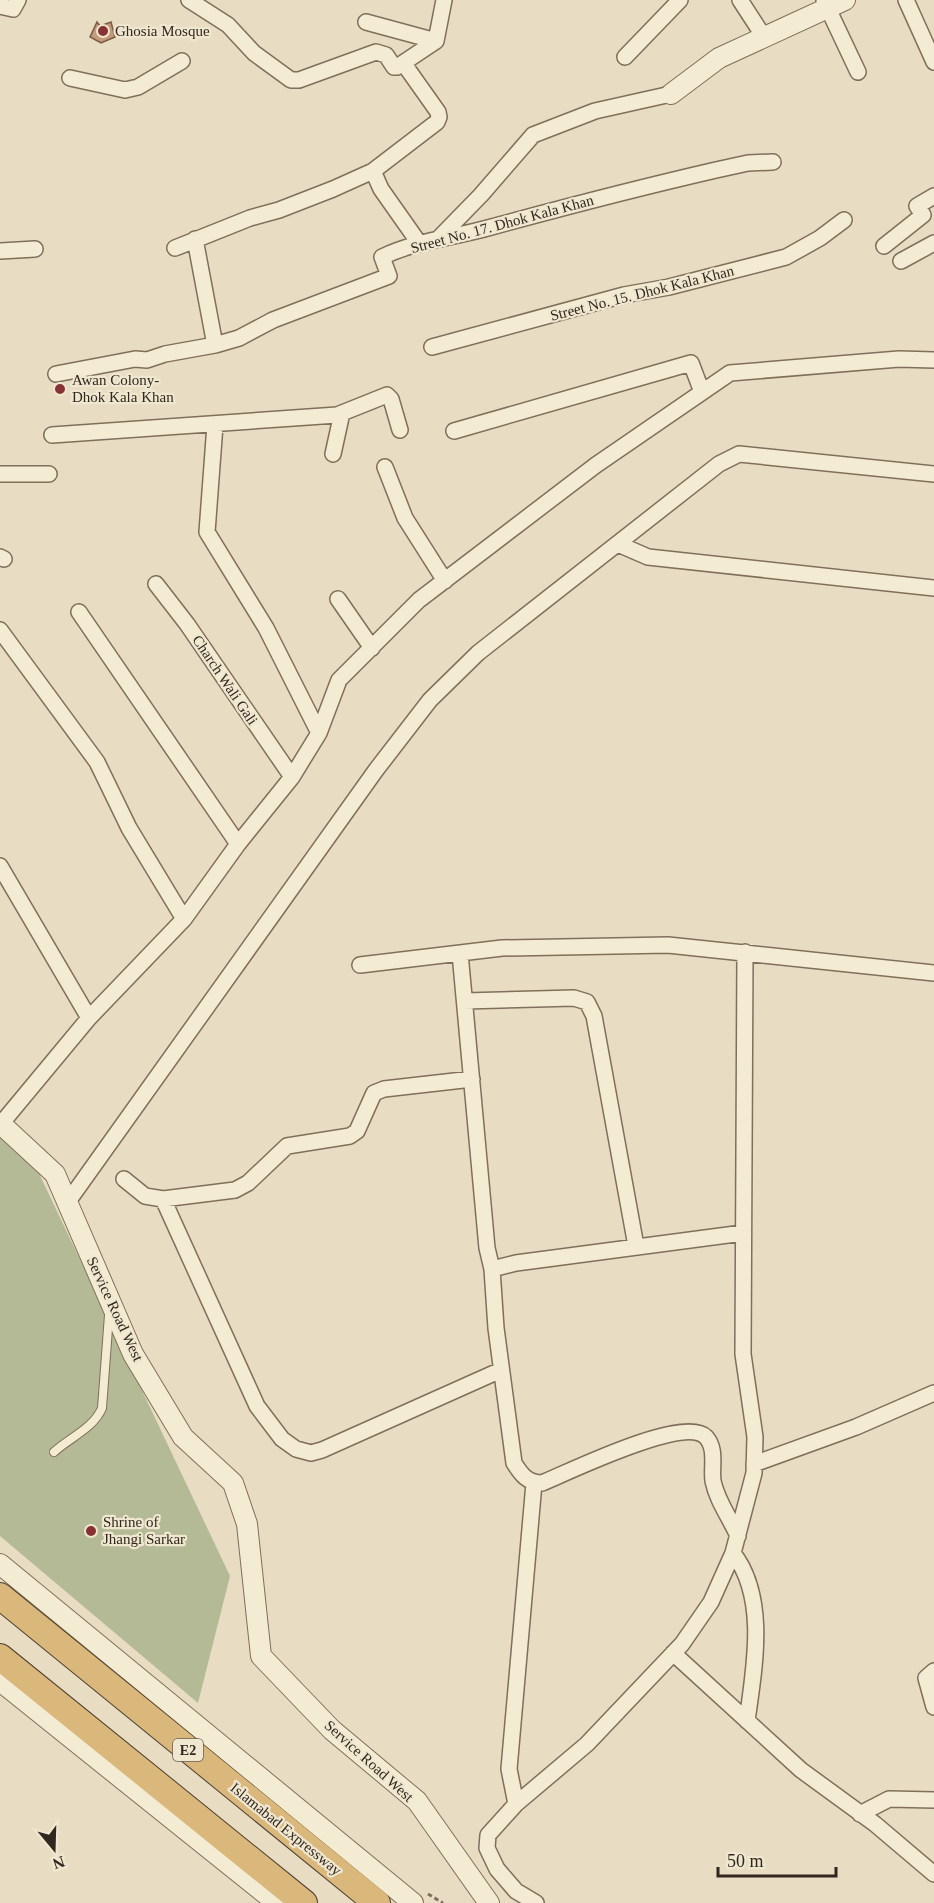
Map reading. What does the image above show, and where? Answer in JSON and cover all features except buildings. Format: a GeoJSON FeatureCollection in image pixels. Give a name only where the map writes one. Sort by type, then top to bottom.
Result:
{"type":"FeatureCollection","features":[{"type":"Feature","properties":{"kind":"highway","name":"Islamabad Expressway"},"geometry":{"type":"LineString","coordinates":[[0,1596],[377,1903]]}},
{"type":"Feature","properties":{"kind":"highway"},"geometry":{"type":"LineString","coordinates":[[0,1657],[304,1903]]}},
{"type":"Feature","properties":{"kind":"street"},"geometry":{"type":"LineString","coordinates":[[0,6],[13,9],[18,0]]}},
{"type":"Feature","properties":{"kind":"street"},"geometry":{"type":"LineString","coordinates":[[189,0],[228,25],[254,53],[291,80],[299,80],[376,52],[386,55],[394,68],[404,64],[436,41],[444,0]]}},
{"type":"Feature","properties":{"kind":"street"},"geometry":{"type":"LineString","coordinates":[[625,57],[680,0]]}},
{"type":"Feature","properties":{"kind":"street"},"geometry":{"type":"LineString","coordinates":[[740,0],[764,37]]}},
{"type":"Feature","properties":{"kind":"street"},"geometry":{"type":"LineString","coordinates":[[906,0],[934,62]]}},
{"type":"Feature","properties":{"kind":"street"},"geometry":{"type":"LineString","coordinates":[[439,238],[481,195],[533,135],[595,111],[671,94],[719,58],[833,2],[858,72]]}},
{"type":"Feature","properties":{"kind":"street"},"geometry":{"type":"LineString","coordinates":[[366,22],[436,41]]}},
{"type":"Feature","properties":{"kind":"street"},"geometry":{"type":"LineString","coordinates":[[70,78],[125,90],[138,87],[183,61]]}},
{"type":"Feature","properties":{"kind":"street"},"geometry":{"type":"LineString","coordinates":[[176,248],[333,189],[373,171],[440,117],[404,64]]}},
{"type":"Feature","properties":{"kind":"street","name":"Street No. 17. Dhok Kala Khan"},"geometry":{"type":"LineString","coordinates":[[56,374],[135,359],[147,360],[165,354],[215,345],[389,276],[382,256],[419,243],[483,229],[704,172],[748,163],[773,162]]}},
{"type":"Feature","properties":{"kind":"street"},"geometry":{"type":"LineString","coordinates":[[373,171],[381,189],[419,243]]}},
{"type":"Feature","properties":{"kind":"street"},"geometry":{"type":"LineString","coordinates":[[884,246],[923,216],[917,206],[934,196]]}},
{"type":"Feature","properties":{"kind":"street","name":"Street No. 15. Dhok Kala Khan"},"geometry":{"type":"LineString","coordinates":[[432,347],[624,295],[669,287],[786,257],[820,238],[844,220]]}},
{"type":"Feature","properties":{"kind":"street"},"geometry":{"type":"LineString","coordinates":[[195,239],[215,345]]}},
{"type":"Feature","properties":{"kind":"street"},"geometry":{"type":"LineString","coordinates":[[902,261],[934,243]]}},
{"type":"Feature","properties":{"kind":"street"},"geometry":{"type":"LineString","coordinates":[[0,251],[35,249]]}},
{"type":"Feature","properties":{"kind":"street"},"geometry":{"type":"LineString","coordinates":[[1,1123],[89,1018],[184,919],[238,844],[292,777],[319,733],[339,680],[419,600],[596,465],[730,373],[899,359],[934,360]]}},
{"type":"Feature","properties":{"kind":"street"},"geometry":{"type":"LineString","coordinates":[[454,431],[691,363],[702,392]]}},
{"type":"Feature","properties":{"kind":"street"},"geometry":{"type":"LineString","coordinates":[[52,435],[215,425],[342,413],[390,396],[400,430]]}},
{"type":"Feature","properties":{"kind":"street"},"geometry":{"type":"LineString","coordinates":[[333,454],[342,413]]}},
{"type":"Feature","properties":{"kind":"street"},"geometry":{"type":"LineString","coordinates":[[215,425],[207,532],[266,628],[319,733]]}},
{"type":"Feature","properties":{"kind":"street"},"geometry":{"type":"LineString","coordinates":[[67,1203],[369,780],[430,700],[478,653],[719,464],[739,454],[934,474]]}},
{"type":"Feature","properties":{"kind":"street"},"geometry":{"type":"LineString","coordinates":[[385,467],[405,518],[445,581]]}},
{"type":"Feature","properties":{"kind":"street"},"geometry":{"type":"LineString","coordinates":[[0,474],[49,474]]}},
{"type":"Feature","properties":{"kind":"street"},"geometry":{"type":"LineString","coordinates":[[618,544],[648,557],[934,588]]}},
{"type":"Feature","properties":{"kind":"street","name":"Charch Wali Gali"},"geometry":{"type":"LineString","coordinates":[[156,584],[187,624],[292,777]]}},
{"type":"Feature","properties":{"kind":"street"},"geometry":{"type":"LineString","coordinates":[[338,599],[372,648]]}},
{"type":"Feature","properties":{"kind":"street"},"geometry":{"type":"LineString","coordinates":[[79,612],[238,844]]}},
{"type":"Feature","properties":{"kind":"street"},"geometry":{"type":"LineString","coordinates":[[0,630],[97,762],[129,828],[184,919]]}},
{"type":"Feature","properties":{"kind":"street"},"geometry":{"type":"LineString","coordinates":[[0,866],[89,1018]]}},
{"type":"Feature","properties":{"kind":"street"},"geometry":{"type":"LineString","coordinates":[[360,965],[502,948],[587,944],[668,945],[934,973]]}},
{"type":"Feature","properties":{"kind":"street"},"geometry":{"type":"LineString","coordinates":[[536,1903],[511,1885],[497,1869],[487,1848],[488,1835],[516,1804],[587,1744],[673,1653],[711,1602],[733,1553],[754,1464],[755,1437],[743,1354],[746,952]]}},
{"type":"Feature","properties":{"kind":"street"},"geometry":{"type":"LineString","coordinates":[[460,953],[487,1248],[492,1269],[501,1370],[514,1463],[523,1476],[534,1483],[542,1483],[625,1448],[683,1431],[700,1433],[707,1438],[710,1445],[713,1459],[713,1481],[719,1499],[738,1536]]}},
{"type":"Feature","properties":{"kind":"street"},"geometry":{"type":"LineString","coordinates":[[465,1001],[574,998],[587,1002],[594,1016],[636,1246]]}},
{"type":"Feature","properties":{"kind":"street"},"geometry":{"type":"LineString","coordinates":[[124,1179],[145,1196],[164,1199],[235,1190],[248,1183],[288,1146],[350,1136],[357,1131],[374,1093],[384,1089],[472,1079]]}},
{"type":"Feature","properties":{"kind":"street","name":"Service Road West"},"geometry":{"type":"LineString","coordinates":[[1,1123],[55,1174],[133,1354],[183,1437],[233,1483],[247,1524],[261,1656],[332,1730],[417,1801],[489,1903]]}},
{"type":"Feature","properties":{"kind":"street"},"geometry":{"type":"LineString","coordinates":[[164,1199],[257,1406],[282,1439],[296,1449],[311,1453],[322,1450],[501,1370]]}},
{"type":"Feature","properties":{"kind":"street"},"geometry":{"type":"LineString","coordinates":[[492,1269],[516,1263],[743,1233]]}},
{"type":"Feature","properties":{"kind":"street"},"geometry":{"type":"LineString","coordinates":[[754,1464],[856,1427],[934,1393]]}},
{"type":"Feature","properties":{"kind":"street"},"geometry":{"type":"LineString","coordinates":[[516,1804],[508,1769],[534,1483]]}},
{"type":"Feature","properties":{"kind":"street"},"geometry":{"type":"LineString","coordinates":[[733,1553],[742,1564],[756,1620],[747,1721]]}},
{"type":"Feature","properties":{"kind":"street"},"geometry":{"type":"LineString","coordinates":[[0,1564],[418,1901]]}},
{"type":"Feature","properties":{"kind":"street"},"geometry":{"type":"LineString","coordinates":[[673,1653],[801,1770],[934,1874]]}},
{"type":"Feature","properties":{"kind":"street"},"geometry":{"type":"LineString","coordinates":[[934,1671],[927,1678],[934,1707]]}},
{"type":"Feature","properties":{"kind":"street"},"geometry":{"type":"LineString","coordinates":[[0,1681],[277,1903]]}},
{"type":"Feature","properties":{"kind":"street"},"geometry":{"type":"LineString","coordinates":[[860,1814],[888,1799],[934,1800]]}},
{"type":"Feature","properties":{"kind":"lane"},"geometry":{"type":"LineString","coordinates":[[54,1452],[83,1430],[99,1415],[102,1408],[109,1322],[108,1299]]}},
{"type":"Feature","properties":{"kind":"path"},"geometry":{"type":"LineString","coordinates":[[418,1901],[429,1892],[443,1903]]}},
{"type":"Feature","properties":{"kind":"green space"},"geometry":{"type":"Polygon","coordinates":[[[0,1129],[27,1148],[230,1576],[198,1703],[0,1536],[0,1129]]]}},
{"type":"Feature","properties":{"kind":"place","name":"Ghosia Mosque"},"geometry":{"type":"Point","coordinates":[103,31]}},
{"type":"Feature","properties":{"kind":"place","name":"Awan Colony- Dhok Kala Khan"},"geometry":{"type":"Point","coordinates":[60,389]}},
{"type":"Feature","properties":{"kind":"place","name":"Shrine of Jhangi Sarkar"},"geometry":{"type":"Point","coordinates":[91,1531]}}]}
